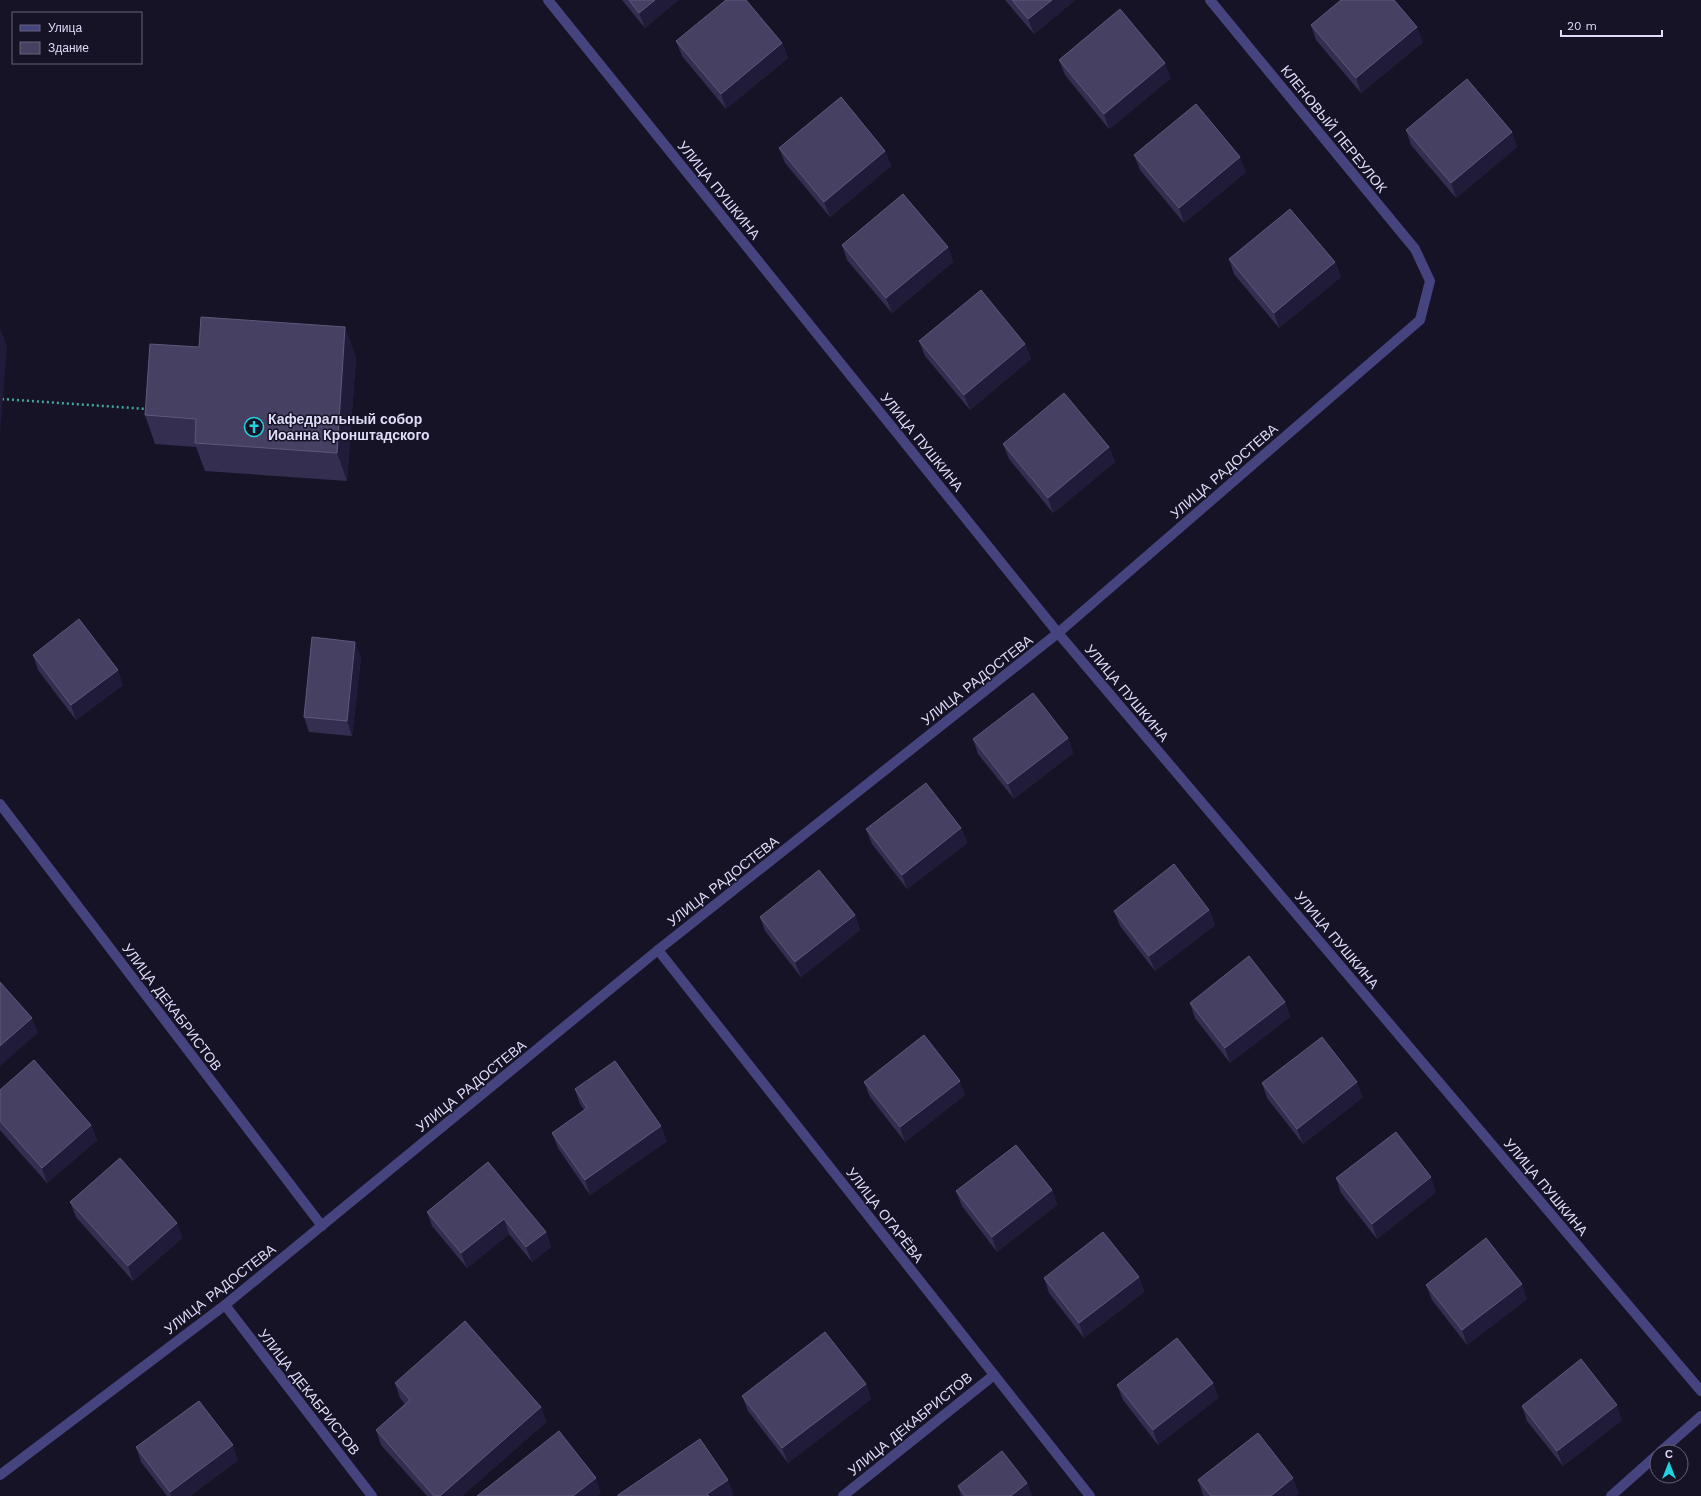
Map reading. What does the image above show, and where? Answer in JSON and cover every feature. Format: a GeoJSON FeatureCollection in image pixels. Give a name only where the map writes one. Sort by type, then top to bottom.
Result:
{"type":"FeatureCollection","features":[{"type":"Feature","properties":{"kind":"street","name":"УЛИЦА ПУШКИНА"},"geometry":{"type":"LineString","coordinates":[[548,0],[1058,633],[1701,1391]]}},
{"type":"Feature","properties":{"kind":"street","name":"КЛЕНОВЫЙ ПЕРЕУЛОК"},"geometry":{"type":"LineString","coordinates":[[1210,0],[1415,249],[1430,281]]}},
{"type":"Feature","properties":{"kind":"street","name":"УЛИЦА РАДОСТЕВА"},"geometry":{"type":"LineString","coordinates":[[0,1476],[225,1305],[658,950],[1058,633],[1420,320],[1430,281]]}},
{"type":"Feature","properties":{"kind":"street","name":"УЛИЦА ДЕКАБРИСТОВ"},"geometry":{"type":"LineString","coordinates":[[0,804],[322,1226]]}},
{"type":"Feature","properties":{"kind":"street","name":"УЛИЦА ОГАРЁВА"},"geometry":{"type":"LineString","coordinates":[[658,950],[1090,1496]]}},
{"type":"Feature","properties":{"kind":"street","name":"УЛИЦА ДЕКАБРИСТОВ"},"geometry":{"type":"LineString","coordinates":[[225,1305],[372,1496]]}},
{"type":"Feature","properties":{"kind":"street","name":"УЛИЦА ДЕКАБРИСТОВ"},"geometry":{"type":"LineString","coordinates":[[843,1496],[994,1375]]}},
{"type":"Feature","properties":{"kind":"street"},"geometry":{"type":"LineString","coordinates":[[1669,1444],[1701,1416]]}},
{"type":"Feature","properties":{"kind":"street"},"geometry":{"type":"LineString","coordinates":[[1611,1496],[1649,1462]]}},
{"type":"Feature","properties":{"kind":"path"},"geometry":{"type":"LineString","coordinates":[[2,399],[150,409]]}},
{"type":"Feature","properties":{"kind":"building"},"geometry":{"type":"Polygon","coordinates":[[[629,0],[655,0],[639,13],[629,0]]]}},
{"type":"Feature","properties":{"kind":"building"},"geometry":{"type":"Polygon","coordinates":[[[726,0],[746,0],[782,43],[721,94],[676,41],[726,0]]]}},
{"type":"Feature","properties":{"kind":"building"},"geometry":{"type":"Polygon","coordinates":[[[1012,0],[1052,0],[1028,19],[1012,0]]]}},
{"type":"Feature","properties":{"kind":"building"},"geometry":{"type":"Polygon","coordinates":[[[1341,0],[1394,0],[1417,27],[1356,78],[1311,25],[1341,0]]]}},
{"type":"Feature","properties":{"kind":"building"},"geometry":{"type":"Polygon","coordinates":[[[1120,9],[1165,63],[1104,114],[1059,60],[1120,9]]]}},
{"type":"Feature","properties":{"kind":"building"},"geometry":{"type":"Polygon","coordinates":[[[1467,79],[1512,132],[1451,183],[1406,130],[1467,79]]]}},
{"type":"Feature","properties":{"kind":"building"},"geometry":{"type":"Polygon","coordinates":[[[841,97],[885,151],[824,202],[779,148],[841,97]]]}},
{"type":"Feature","properties":{"kind":"building"},"geometry":{"type":"Polygon","coordinates":[[[1196,104],[1240,157],[1179,208],[1134,155],[1196,104]]]}},
{"type":"Feature","properties":{"kind":"building"},"geometry":{"type":"Polygon","coordinates":[[[903,194],[948,247],[886,298],[842,245],[903,194]]]}},
{"type":"Feature","properties":{"kind":"building"},"geometry":{"type":"Polygon","coordinates":[[[1290,209],[1335,262],[1274,313],[1229,259],[1290,209]]]}},
{"type":"Feature","properties":{"kind":"building"},"geometry":{"type":"Polygon","coordinates":[[[981,290],[1025,344],[964,395],[919,341],[981,290]]]}},
{"type":"Feature","properties":{"kind":"building","name":"Кафедральный собор Иоанна Кронштадского"},"geometry":{"type":"Polygon","coordinates":[[[201,317],[345,327],[337,453],[195,443],[196,419],[145,415],[150,344],[199,347],[201,317]]]}},
{"type":"Feature","properties":{"kind":"building"},"geometry":{"type":"Polygon","coordinates":[[[1064,393],[1109,447],[1048,498],[1003,444],[1064,393]]]}},
{"type":"Feature","properties":{"kind":"building"},"geometry":{"type":"Polygon","coordinates":[[[79,619],[118,670],[71,705],[33,655],[79,619]]]}},
{"type":"Feature","properties":{"kind":"building"},"geometry":{"type":"Polygon","coordinates":[[[312,637],[355,642],[347,721],[304,717],[312,637]]]}},
{"type":"Feature","properties":{"kind":"building"},"geometry":{"type":"Polygon","coordinates":[[[1033,693],[1068,738],[1008,784],[973,739],[1033,693]]]}},
{"type":"Feature","properties":{"kind":"building"},"geometry":{"type":"Polygon","coordinates":[[[926,783],[961,828],[902,875],[866,829],[926,783]]]}},
{"type":"Feature","properties":{"kind":"building"},"geometry":{"type":"Polygon","coordinates":[[[1174,864],[1209,910],[1149,956],[1114,911],[1174,864]]]}},
{"type":"Feature","properties":{"kind":"building"},"geometry":{"type":"Polygon","coordinates":[[[819,870],[855,915],[795,962],[760,917],[819,870]]]}},
{"type":"Feature","properties":{"kind":"building"},"geometry":{"type":"Polygon","coordinates":[[[1249,956],[1285,1002],[1225,1048],[1190,1003],[1249,956]]]}},
{"type":"Feature","properties":{"kind":"building"},"geometry":{"type":"Polygon","coordinates":[[[0,982],[32,1018],[0,1046],[0,982]]]}},
{"type":"Feature","properties":{"kind":"building"},"geometry":{"type":"Polygon","coordinates":[[[924,1035],[960,1081],[900,1127],[864,1082],[924,1035]]]}},
{"type":"Feature","properties":{"kind":"building"},"geometry":{"type":"Polygon","coordinates":[[[1322,1037],[1357,1082],[1297,1129],[1262,1083],[1322,1037]]]}},
{"type":"Feature","properties":{"kind":"building"},"geometry":{"type":"Polygon","coordinates":[[[34,1060],[91,1125],[42,1168],[0,1121],[0,1090],[34,1060]]]}},
{"type":"Feature","properties":{"kind":"building"},"geometry":{"type":"Polygon","coordinates":[[[615,1061],[661,1126],[585,1180],[552,1133],[587,1108],[575,1089],[615,1061]]]}},
{"type":"Feature","properties":{"kind":"building"},"geometry":{"type":"Polygon","coordinates":[[[1396,1132],[1431,1177],[1372,1224],[1336,1178],[1396,1132]]]}},
{"type":"Feature","properties":{"kind":"building"},"geometry":{"type":"Polygon","coordinates":[[[1016,1145],[1052,1190],[992,1237],[956,1191],[1016,1145]]]}},
{"type":"Feature","properties":{"kind":"building"},"geometry":{"type":"Polygon","coordinates":[[[120,1158],[177,1223],[128,1266],[70,1202],[120,1158]]]}},
{"type":"Feature","properties":{"kind":"building"},"geometry":{"type":"Polygon","coordinates":[[[488,1162],[546,1232],[526,1247],[504,1219],[461,1253],[427,1212],[488,1162]]]}},
{"type":"Feature","properties":{"kind":"building"},"geometry":{"type":"Polygon","coordinates":[[[1103,1232],[1139,1277],[1079,1323],[1044,1278],[1103,1232]]]}},
{"type":"Feature","properties":{"kind":"building"},"geometry":{"type":"Polygon","coordinates":[[[1486,1238],[1522,1284],[1462,1330],[1426,1285],[1486,1238]]]}},
{"type":"Feature","properties":{"kind":"building"},"geometry":{"type":"Polygon","coordinates":[[[465,1321],[541,1407],[440,1496],[434,1496],[376,1430],[410,1400],[395,1383],[465,1321]]]}},
{"type":"Feature","properties":{"kind":"building"},"geometry":{"type":"Polygon","coordinates":[[[825,1332],[866,1384],[782,1448],[742,1396],[825,1332]]]}},
{"type":"Feature","properties":{"kind":"building"},"geometry":{"type":"Polygon","coordinates":[[[1177,1338],[1213,1383],[1153,1430],[1117,1385],[1177,1338]]]}},
{"type":"Feature","properties":{"kind":"building"},"geometry":{"type":"Polygon","coordinates":[[[1581,1359],[1617,1405],[1557,1451],[1522,1406],[1581,1359]]]}},
{"type":"Feature","properties":{"kind":"building"},"geometry":{"type":"Polygon","coordinates":[[[199,1401],[233,1445],[170,1492],[136,1447],[199,1401]]]}},
{"type":"Feature","properties":{"kind":"building"},"geometry":{"type":"Polygon","coordinates":[[[559,1431],[596,1478],[573,1496],[477,1496],[559,1431]]]}},
{"type":"Feature","properties":{"kind":"building"},"geometry":{"type":"Polygon","coordinates":[[[1258,1433],[1293,1478],[1271,1496],[1211,1496],[1198,1480],[1258,1433]]]}},
{"type":"Feature","properties":{"kind":"building"},"geometry":{"type":"Polygon","coordinates":[[[700,1439],[728,1480],[707,1494],[709,1496],[618,1496],[618,1495],[700,1439]]]}},
{"type":"Feature","properties":{"kind":"building"},"geometry":{"type":"Polygon","coordinates":[[[1002,1451],[1027,1483],[1011,1496],[965,1496],[958,1486],[1002,1451]]]}},
{"type":"Feature","properties":{"kind":"place","name":"Кафедральный собор Иоанна Кронштадского"},"geometry":{"type":"Point","coordinates":[254,427]}}]}
